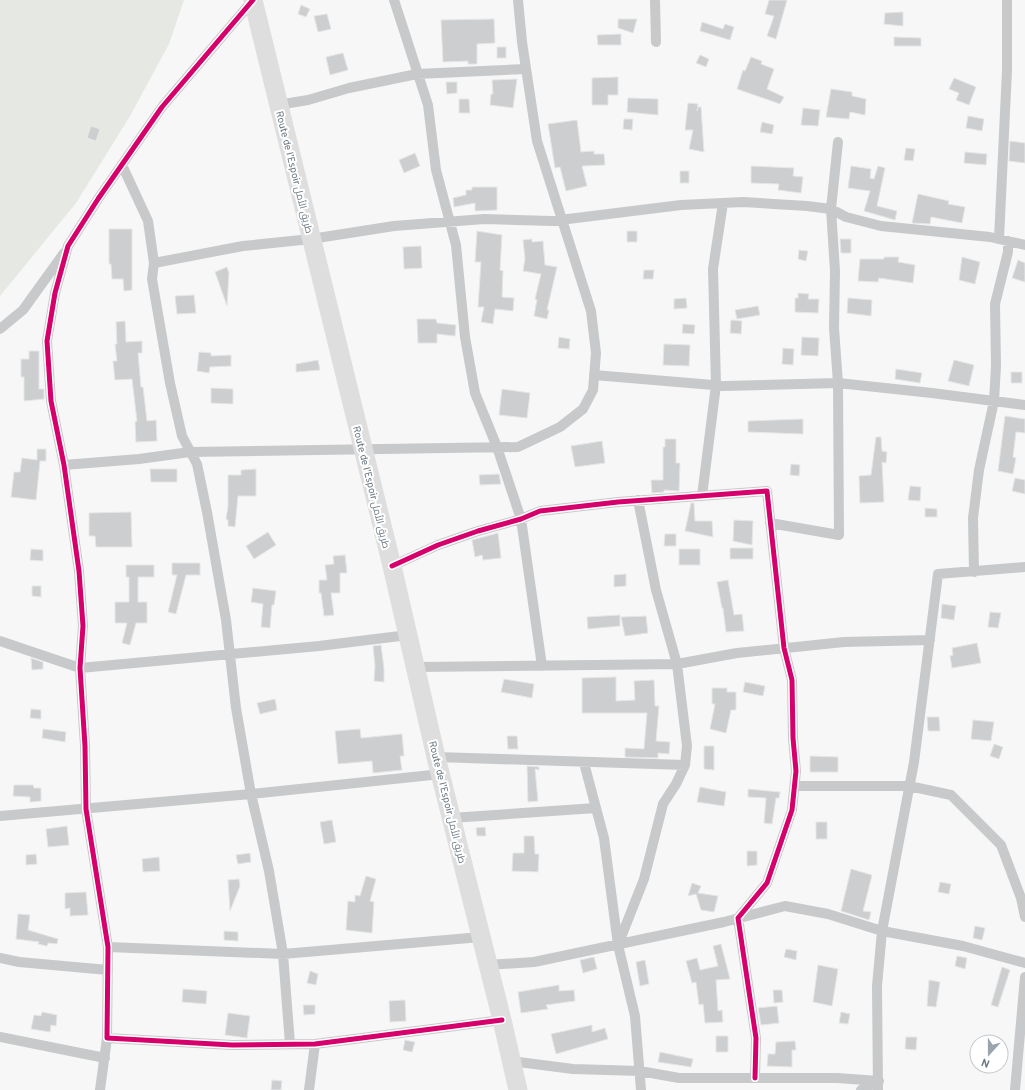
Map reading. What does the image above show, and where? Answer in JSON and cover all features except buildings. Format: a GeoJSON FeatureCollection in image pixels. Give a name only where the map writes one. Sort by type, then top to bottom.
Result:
{"type":"FeatureCollection","features":[{"type":"Feature","properties":{"kind":"highway","name":"Route de l’Espoir طريق الأمل"},"geometry":{"type":"LineString","coordinates":[[253,0],[392,566],[518,1090]]}},
{"type":"Feature","properties":{"kind":"street"},"geometry":{"type":"LineString","coordinates":[[0,329],[23,310],[162,106],[253,0]]}},
{"type":"Feature","properties":{"kind":"street"},"geometry":{"type":"LineString","coordinates":[[394,0],[428,105],[436,170],[448,221],[456,245],[465,337],[475,393],[497,447],[521,519],[542,666]]}},
{"type":"Feature","properties":{"kind":"street"},"geometry":{"type":"LineString","coordinates":[[64,465],[139,459],[190,452],[252,452],[362,448],[411,450],[518,447],[560,427],[583,409],[593,390],[596,353],[591,311],[537,141],[522,42],[518,0]]}},
{"type":"Feature","properties":{"kind":"street"},"geometry":{"type":"LineString","coordinates":[[655,0],[656,42]]}},
{"type":"Feature","properties":{"kind":"street"},"geometry":{"type":"LineString","coordinates":[[974,572],[973,518],[979,470],[994,401],[996,366],[994,304],[1008,252],[1003,240],[1007,0]]}},
{"type":"Feature","properties":{"kind":"street"},"geometry":{"type":"LineString","coordinates":[[278,105],[308,100],[349,88],[417,74],[526,69]]}},
{"type":"Feature","properties":{"kind":"street"},"geometry":{"type":"LineString","coordinates":[[770,523],[839,535],[838,383],[834,328],[835,271],[831,209],[838,142]]}},
{"type":"Feature","properties":{"kind":"street"},"geometry":{"type":"LineString","coordinates":[[122,165],[148,221],[154,262],[152,279],[170,383],[182,436],[197,464],[207,512],[226,620],[236,708],[252,794],[269,870],[283,954],[290,1044]]}},
{"type":"Feature","properties":{"kind":"street"},"geometry":{"type":"LineString","coordinates":[[154,262],[243,246],[311,239],[394,226],[484,219],[552,221],[681,205],[743,202],[831,209],[846,217],[882,226],[1003,240],[1025,245]]}},
{"type":"Feature","properties":{"kind":"street"},"geometry":{"type":"LineString","coordinates":[[702,496],[716,385],[713,269],[723,203]]}},
{"type":"Feature","properties":{"kind":"street"},"geometry":{"type":"LineString","coordinates":[[68,246],[55,293],[47,341],[51,401],[64,465],[79,571],[83,626],[80,668],[85,746],[86,809],[108,947],[107,1038],[100,1090]]}},
{"type":"Feature","properties":{"kind":"street"},"geometry":{"type":"LineString","coordinates":[[594,374],[716,385],[838,383],[1025,405]]}},
{"type":"Feature","properties":{"kind":"street"},"geometry":{"type":"LineString","coordinates":[[392,566],[438,545],[478,531],[521,519],[540,511],[638,500],[768,491],[770,523],[784,648],[792,680],[793,738],[796,771],[792,810],[767,883],[738,918],[756,1038],[755,1078]]}},
{"type":"Feature","properties":{"kind":"street"},"geometry":{"type":"LineString","coordinates":[[618,945],[644,879],[662,804],[686,765],[687,746],[677,664],[656,590],[638,500]]}},
{"type":"Feature","properties":{"kind":"street"},"geometry":{"type":"LineString","coordinates":[[878,1085],[877,986],[882,931],[909,786],[938,574],[1025,568]]}},
{"type":"Feature","properties":{"kind":"street"},"geometry":{"type":"LineString","coordinates":[[0,641],[80,668],[230,655],[408,635]]}},
{"type":"Feature","properties":{"kind":"street"},"geometry":{"type":"LineString","coordinates":[[416,667],[677,664],[737,653],[844,642],[930,640]]}},
{"type":"Feature","properties":{"kind":"street"},"geometry":{"type":"LineString","coordinates":[[0,816],[252,794],[439,765],[584,762],[686,765]]}},
{"type":"Feature","properties":{"kind":"street"},"geometry":{"type":"LineString","coordinates":[[584,762],[604,838],[618,945],[635,1016],[641,1090]]}},
{"type":"Feature","properties":{"kind":"street"},"geometry":{"type":"LineString","coordinates":[[795,786],[909,786],[951,794],[1001,845],[1022,898],[1025,917]]}},
{"type":"Feature","properties":{"kind":"street"},"geometry":{"type":"LineString","coordinates":[[452,818],[596,808]]}},
{"type":"Feature","properties":{"kind":"street"},"geometry":{"type":"LineString","coordinates":[[487,965],[534,962],[618,945],[785,906],[828,914],[882,931],[963,946],[1025,963]]}},
{"type":"Feature","properties":{"kind":"street"},"geometry":{"type":"LineString","coordinates":[[108,947],[283,954],[481,937]]}},
{"type":"Feature","properties":{"kind":"street"},"geometry":{"type":"LineString","coordinates":[[0,958],[50,966],[108,970]]}},
{"type":"Feature","properties":{"kind":"street"},"geometry":{"type":"LineString","coordinates":[[1016,1090],[1025,977]]}},
{"type":"Feature","properties":{"kind":"street"},"geometry":{"type":"LineString","coordinates":[[107,1038],[232,1045],[315,1044],[502,1020]]}},
{"type":"Feature","properties":{"kind":"street"},"geometry":{"type":"LineString","coordinates":[[0,1037],[105,1058]]}},
{"type":"Feature","properties":{"kind":"street"},"geometry":{"type":"LineString","coordinates":[[309,1090],[315,1044]]}},
{"type":"Feature","properties":{"kind":"street"},"geometry":{"type":"LineString","coordinates":[[511,1061],[573,1069],[640,1071],[679,1078],[837,1078],[878,1085]]}},
{"type":"Feature","properties":{"kind":"street"},"geometry":{"type":"LineString","coordinates":[[861,1090],[878,1085]]}},
{"type":"Feature","properties":{"kind":"shaded area"},"geometry":{"type":"Polygon","coordinates":[[[0,0],[184,0],[169,44],[130,116],[76,203],[0,296],[0,0]]]}},
{"type":"Feature","properties":{"kind":"cycle path"},"geometry":{"type":"LineString","coordinates":[[253,0],[162,107],[98,199],[68,246],[55,293],[47,341],[51,401],[64,465],[79,571],[83,626],[80,668],[85,746],[86,809],[108,947],[107,1038],[232,1045],[315,1044],[502,1020]]}},
{"type":"Feature","properties":{"kind":"cycle path"},"geometry":{"type":"LineString","coordinates":[[392,566],[438,545],[478,531],[521,519],[540,511],[618,502],[767,491],[784,648],[792,680],[793,738],[796,771],[792,810],[767,883],[738,918],[756,1038],[755,1078]]}}]}
